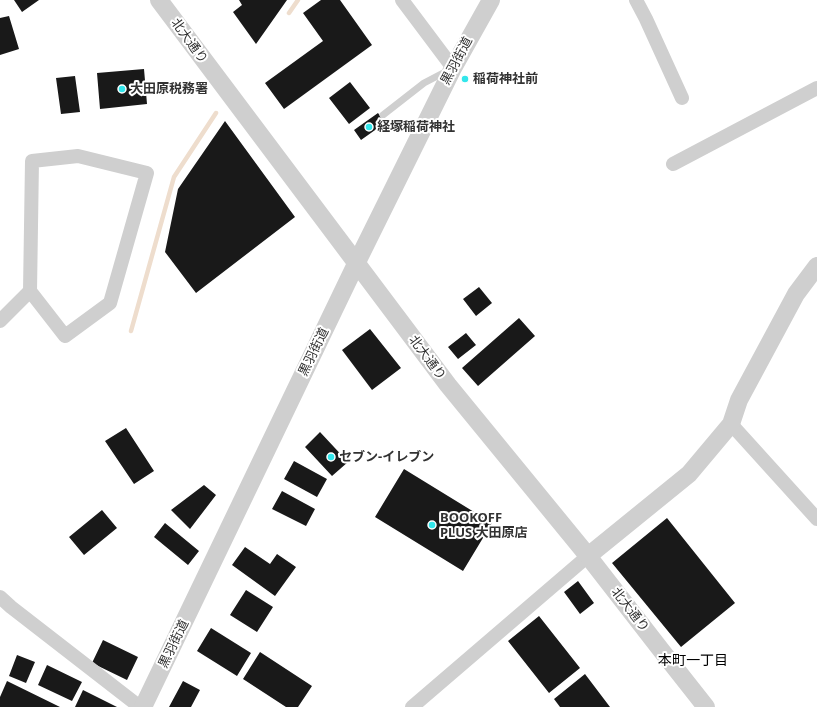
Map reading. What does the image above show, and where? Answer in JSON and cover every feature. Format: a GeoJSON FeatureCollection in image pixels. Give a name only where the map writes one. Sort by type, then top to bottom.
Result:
{"type":"FeatureCollection","features":[{"type":"Feature","properties":{"kind":"street","name":"北大通り"},"geometry":{"type":"LineString","coordinates":[[159,0],[448,385],[588,556],[706,707]]}},
{"type":"Feature","properties":{"kind":"street"},"geometry":{"type":"LineString","coordinates":[[402,0],[453,68]]}},
{"type":"Feature","properties":{"kind":"street","name":"黒羽街道"},"geometry":{"type":"LineString","coordinates":[[143,707],[356,264],[453,68],[492,0]]}},
{"type":"Feature","properties":{"kind":"street"},"geometry":{"type":"LineString","coordinates":[[636,0],[646,18],[682,98]]}},
{"type":"Feature","properties":{"kind":"street"},"geometry":{"type":"LineString","coordinates":[[673,164],[817,88]]}},
{"type":"Feature","properties":{"kind":"street"},"geometry":{"type":"LineString","coordinates":[[0,321],[30,291],[32,161],[78,156],[147,173],[110,302],[65,336],[30,291]]}},
{"type":"Feature","properties":{"kind":"street"},"geometry":{"type":"LineString","coordinates":[[412,707],[588,556],[689,474],[731,424],[739,400],[796,294],[817,266]]}},
{"type":"Feature","properties":{"kind":"street"},"geometry":{"type":"LineString","coordinates":[[731,424],[817,519]]}},
{"type":"Feature","properties":{"kind":"street"},"geometry":{"type":"LineString","coordinates":[[0,597],[5,611],[140,707]]}},
{"type":"Feature","properties":{"kind":"lane"},"geometry":{"type":"LineString","coordinates":[[383,116],[424,83],[453,68]]}},
{"type":"Feature","properties":{"kind":"building"},"geometry":{"type":"Polygon","coordinates":[[[14,0],[39,0],[22,12],[14,0]]]}},
{"type":"Feature","properties":{"kind":"building"},"geometry":{"type":"Polygon","coordinates":[[[239,0],[287,0],[256,44],[233,12],[242,5],[239,0]]]}},
{"type":"Feature","properties":{"kind":"building"},"geometry":{"type":"Polygon","coordinates":[[[321,0],[340,0],[372,45],[284,109],[265,83],[323,41],[303,13],[321,0]]]}},
{"type":"Feature","properties":{"kind":"building"},"geometry":{"type":"Polygon","coordinates":[[[9,16],[19,49],[0,55],[0,18],[9,16]]]}},
{"type":"Feature","properties":{"kind":"building","name":"大田原税務署"},"geometry":{"type":"Polygon","coordinates":[[[144,69],[147,104],[100,109],[97,73],[144,69]]]}},
{"type":"Feature","properties":{"kind":"building"},"geometry":{"type":"Polygon","coordinates":[[[75,76],[80,112],[61,114],[56,78],[75,76]]]}},
{"type":"Feature","properties":{"kind":"building"},"geometry":{"type":"Polygon","coordinates":[[[350,82],[370,108],[349,124],[329,98],[350,82]]]}},
{"type":"Feature","properties":{"kind":"building"},"geometry":{"type":"Polygon","coordinates":[[[378,113],[385,123],[361,140],[354,130],[378,113]]]}},
{"type":"Feature","properties":{"kind":"building"},"geometry":{"type":"Polygon","coordinates":[[[225,121],[295,217],[196,293],[165,252],[178,189],[225,121]]]}},
{"type":"Feature","properties":{"kind":"building"},"geometry":{"type":"Polygon","coordinates":[[[479,287],[492,303],[476,316],[463,299],[479,287]]]}},
{"type":"Feature","properties":{"kind":"building"},"geometry":{"type":"Polygon","coordinates":[[[519,318],[535,336],[478,386],[462,368],[519,318]]]}},
{"type":"Feature","properties":{"kind":"building"},"geometry":{"type":"Polygon","coordinates":[[[370,329],[401,368],[372,390],[342,350],[370,329]]]}},
{"type":"Feature","properties":{"kind":"building"},"geometry":{"type":"Polygon","coordinates":[[[466,333],[476,345],[458,359],[448,347],[466,333]]]}},
{"type":"Feature","properties":{"kind":"building"},"geometry":{"type":"Polygon","coordinates":[[[126,428],[154,471],[134,484],[105,441],[126,428]]]}},
{"type":"Feature","properties":{"kind":"building"},"geometry":{"type":"Polygon","coordinates":[[[320,432],[348,462],[332,476],[305,447],[320,432]]]}},
{"type":"Feature","properties":{"kind":"building"},"geometry":{"type":"Polygon","coordinates":[[[294,461],[327,479],[317,497],[284,479],[294,461]]]}},
{"type":"Feature","properties":{"kind":"building"},"geometry":{"type":"Polygon","coordinates":[[[404,469],[492,523],[463,571],[375,517],[404,469]]]}},
{"type":"Feature","properties":{"kind":"building"},"geometry":{"type":"Polygon","coordinates":[[[204,485],[216,495],[190,529],[171,510],[204,485]]]}},
{"type":"Feature","properties":{"kind":"building"},"geometry":{"type":"Polygon","coordinates":[[[282,491],[315,509],[306,526],[272,509],[282,491]]]}},
{"type":"Feature","properties":{"kind":"building"},"geometry":{"type":"Polygon","coordinates":[[[102,510],[117,528],[84,555],[69,537],[102,510]]]}},
{"type":"Feature","properties":{"kind":"building"},"geometry":{"type":"Polygon","coordinates":[[[667,518],[735,603],[681,647],[612,563],[667,518]]]}},
{"type":"Feature","properties":{"kind":"building"},"geometry":{"type":"Polygon","coordinates":[[[165,523],[199,551],[188,565],[154,537],[165,523]]]}},
{"type":"Feature","properties":{"kind":"building"},"geometry":{"type":"Polygon","coordinates":[[[245,547],[270,564],[277,554],[296,567],[275,596],[232,565],[245,547]]]}},
{"type":"Feature","properties":{"kind":"building"},"geometry":{"type":"Polygon","coordinates":[[[578,581],[594,603],[580,614],[564,592],[578,581]]]}},
{"type":"Feature","properties":{"kind":"building"},"geometry":{"type":"Polygon","coordinates":[[[246,590],[273,607],[257,632],[230,615],[246,590]]]}},
{"type":"Feature","properties":{"kind":"building"},"geometry":{"type":"Polygon","coordinates":[[[539,616],[580,668],[549,693],[508,641],[539,616]]]}},
{"type":"Feature","properties":{"kind":"building"},"geometry":{"type":"Polygon","coordinates":[[[211,628],[251,653],[237,676],[197,651],[211,628]]]}},
{"type":"Feature","properties":{"kind":"building"},"geometry":{"type":"Polygon","coordinates":[[[103,640],[138,657],[127,680],[92,663],[103,640]]]}},
{"type":"Feature","properties":{"kind":"building"},"geometry":{"type":"Polygon","coordinates":[[[260,652],[312,686],[298,707],[286,707],[243,679],[260,652]]]}},
{"type":"Feature","properties":{"kind":"building"},"geometry":{"type":"Polygon","coordinates":[[[17,655],[35,662],[26,683],[9,676],[17,655]]]}},
{"type":"Feature","properties":{"kind":"building"},"geometry":{"type":"Polygon","coordinates":[[[47,665],[82,682],[72,701],[38,685],[47,665]]]}},
{"type":"Feature","properties":{"kind":"building"},"geometry":{"type":"Polygon","coordinates":[[[585,674],[610,707],[560,707],[554,699],[585,674]]]}},
{"type":"Feature","properties":{"kind":"building"},"geometry":{"type":"Polygon","coordinates":[[[7,681],[60,707],[0,707],[0,697],[7,681]]]}},
{"type":"Feature","properties":{"kind":"building"},"geometry":{"type":"Polygon","coordinates":[[[183,681],[200,690],[191,707],[169,707],[183,681]]]}},
{"type":"Feature","properties":{"kind":"building"},"geometry":{"type":"Polygon","coordinates":[[[83,690],[117,707],[75,707],[83,690]]]}},
{"type":"Feature","properties":{"kind":"waterway"},"geometry":{"type":"LineString","coordinates":[[289,13],[298,0]]}},
{"type":"Feature","properties":{"kind":"waterway"},"geometry":{"type":"LineString","coordinates":[[131,331],[174,177],[216,113]]}},
{"type":"Feature","properties":{"kind":"place","name":"稲荷神社前"},"geometry":{"type":"Point","coordinates":[465,79]}},
{"type":"Feature","properties":{"kind":"place","name":"大田原税務署"},"geometry":{"type":"Point","coordinates":[122,89]}},
{"type":"Feature","properties":{"kind":"place","name":"経塚稲荷神社"},"geometry":{"type":"Point","coordinates":[369,127]}},
{"type":"Feature","properties":{"kind":"place","name":"セブン-イレブン"},"geometry":{"type":"Point","coordinates":[331,457]}},
{"type":"Feature","properties":{"kind":"place","name":"BOOKOFF PLUS 大田原店"},"geometry":{"type":"Point","coordinates":[432,525]}},
{"type":"Feature","properties":{"kind":"district","name":"本町一丁目"},"geometry":{"type":"Point","coordinates":[693,661]}}]}
